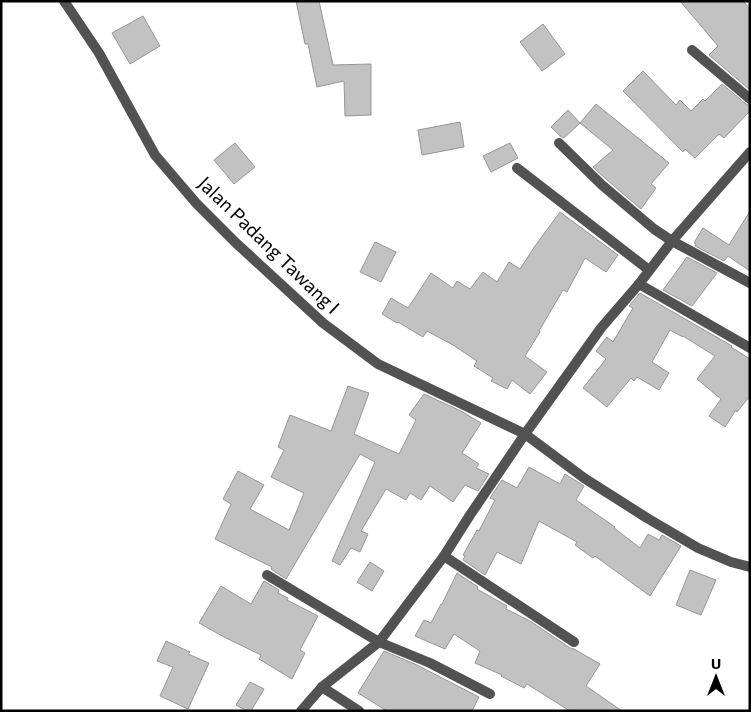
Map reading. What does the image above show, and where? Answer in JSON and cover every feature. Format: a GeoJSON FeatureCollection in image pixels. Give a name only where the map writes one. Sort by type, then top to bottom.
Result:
{"type":"FeatureCollection","features":[{"type":"Feature","properties":{"kind":"street","name":"Jalan Padang Tawang I"},"geometry":{"type":"LineString","coordinates":[[64,1],[99,53],[154,155],[196,203],[236,243],[323,323],[378,364],[525,434],[584,478],[698,548],[750,568]]}},
{"type":"Feature","properties":{"kind":"street"},"geometry":{"type":"LineString","coordinates":[[692,50],[750,99]]}},
{"type":"Feature","properties":{"kind":"street"},"geometry":{"type":"LineString","coordinates":[[559,143],[602,185],[654,228],[672,241],[750,283]]}},
{"type":"Feature","properties":{"kind":"street"},"geometry":{"type":"LineString","coordinates":[[301,711],[322,687],[379,642],[444,556],[525,434],[600,328],[639,284],[672,241],[748,156]]}},
{"type":"Feature","properties":{"kind":"street"},"geometry":{"type":"LineString","coordinates":[[517,168],[649,270]]}},
{"type":"Feature","properties":{"kind":"street"},"geometry":{"type":"LineString","coordinates":[[639,284],[750,348]]}},
{"type":"Feature","properties":{"kind":"street"},"geometry":{"type":"LineString","coordinates":[[444,556],[574,642]]}},
{"type":"Feature","properties":{"kind":"street"},"geometry":{"type":"LineString","coordinates":[[267,575],[379,642],[430,663],[490,694]]}},
{"type":"Feature","properties":{"kind":"street"},"geometry":{"type":"LineString","coordinates":[[322,687],[359,711]]}},
{"type":"Feature","properties":{"kind":"building"},"geometry":{"type":"Polygon","coordinates":[[[296,1],[319,1],[333,65],[371,64],[371,115],[345,116],[344,81],[317,87],[296,1]]]}},
{"type":"Feature","properties":{"kind":"building"},"geometry":{"type":"Polygon","coordinates":[[[680,1],[743,1],[750,9],[750,90],[709,55],[718,46],[680,1]]]}},
{"type":"Feature","properties":{"kind":"building"},"geometry":{"type":"Polygon","coordinates":[[[143,16],[160,46],[130,64],[112,33],[143,16]]]}},
{"type":"Feature","properties":{"kind":"building"},"geometry":{"type":"Polygon","coordinates":[[[543,24],[565,54],[542,71],[520,42],[543,24]]]}},
{"type":"Feature","properties":{"kind":"building"},"geometry":{"type":"Polygon","coordinates":[[[643,71],[676,105],[680,100],[691,111],[703,99],[705,101],[722,84],[750,106],[750,111],[724,138],[719,134],[695,158],[685,149],[683,152],[623,91],[643,71]]]}},
{"type":"Feature","properties":{"kind":"building"},"geometry":{"type":"Polygon","coordinates":[[[596,104],[669,163],[651,184],[656,188],[641,209],[593,167],[613,150],[580,123],[596,104]]]}},
{"type":"Feature","properties":{"kind":"building"},"geometry":{"type":"Polygon","coordinates":[[[568,110],[580,123],[564,138],[551,127],[568,110]]]}},
{"type":"Feature","properties":{"kind":"building"},"geometry":{"type":"Polygon","coordinates":[[[460,122],[464,147],[422,155],[418,130],[460,122]]]}},
{"type":"Feature","properties":{"kind":"building"},"geometry":{"type":"Polygon","coordinates":[[[235,143],[255,167],[234,184],[214,160],[235,143]]]}},
{"type":"Feature","properties":{"kind":"building"},"geometry":{"type":"Polygon","coordinates":[[[510,143],[518,158],[491,172],[483,156],[510,143]]]}},
{"type":"Feature","properties":{"kind":"building"},"geometry":{"type":"Polygon","coordinates":[[[750,211],[750,271],[728,256],[724,261],[695,246],[696,244],[694,243],[703,228],[729,245],[750,211]]]}},
{"type":"Feature","properties":{"kind":"building"},"geometry":{"type":"Polygon","coordinates":[[[560,212],[618,255],[606,272],[585,258],[567,292],[563,290],[525,356],[547,372],[530,394],[512,380],[507,389],[491,381],[493,378],[474,366],[477,361],[453,345],[427,331],[423,337],[382,314],[391,298],[408,308],[431,273],[453,288],[457,281],[470,289],[483,272],[497,282],[509,262],[520,269],[560,212]]]}},
{"type":"Feature","properties":{"kind":"building"},"geometry":{"type":"Polygon","coordinates":[[[375,242],[396,252],[381,282],[360,272],[375,242]]]}},
{"type":"Feature","properties":{"kind":"building"},"geometry":{"type":"Polygon","coordinates":[[[687,257],[717,273],[692,306],[663,290],[687,257]]]}},
{"type":"Feature","properties":{"kind":"building"},"geometry":{"type":"Polygon","coordinates":[[[640,293],[732,346],[750,359],[750,396],[737,412],[736,410],[725,427],[709,416],[721,399],[697,379],[715,356],[670,330],[652,362],[669,373],[659,390],[637,377],[634,381],[631,378],[607,407],[583,388],[606,359],[596,351],[607,337],[613,342],[633,308],[629,306],[640,293]]]}},
{"type":"Feature","properties":{"kind":"building"},"geometry":{"type":"Polygon","coordinates":[[[348,386],[369,393],[354,434],[399,454],[416,420],[409,415],[424,394],[461,411],[481,423],[462,453],[479,464],[476,468],[489,474],[478,491],[465,485],[453,502],[430,486],[421,500],[410,493],[406,500],[386,489],[361,531],[368,534],[360,552],[351,548],[340,565],[332,561],[375,462],[360,454],[286,579],[271,569],[272,567],[215,539],[231,504],[223,499],[238,471],[264,485],[250,509],[289,530],[304,493],[271,477],[284,450],[278,447],[290,415],[331,431],[348,386]]]}},
{"type":"Feature","properties":{"kind":"building"},"geometry":{"type":"Polygon","coordinates":[[[529,467],[560,484],[565,474],[584,486],[576,500],[615,527],[640,548],[648,534],[659,540],[662,535],[681,546],[650,596],[595,556],[593,558],[575,545],[577,542],[539,521],[521,564],[497,552],[485,575],[463,560],[465,556],[463,555],[477,530],[479,531],[495,500],[490,498],[502,480],[517,488],[529,467]]]}},
{"type":"Feature","properties":{"kind":"building"},"geometry":{"type":"Polygon","coordinates":[[[370,562],[384,571],[372,591],[357,582],[370,562]]]}},
{"type":"Feature","properties":{"kind":"building"},"geometry":{"type":"Polygon","coordinates":[[[690,570],[716,580],[701,615],[676,605],[690,570]]]}},
{"type":"Feature","properties":{"kind":"building"},"geometry":{"type":"Polygon","coordinates":[[[457,573],[478,587],[477,589],[507,606],[506,609],[530,621],[570,648],[600,664],[586,686],[622,711],[570,711],[527,684],[524,688],[502,675],[475,663],[480,651],[454,634],[445,649],[415,636],[424,620],[431,623],[457,573]]]}},
{"type":"Feature","properties":{"kind":"building"},"geometry":{"type":"Polygon","coordinates":[[[264,581],[279,590],[278,593],[288,598],[287,600],[318,616],[300,650],[305,653],[292,679],[259,659],[261,655],[199,623],[221,586],[251,604],[264,581]]]}},
{"type":"Feature","properties":{"kind":"building"},"geometry":{"type":"Polygon","coordinates":[[[166,641],[190,652],[188,654],[209,663],[188,709],[160,696],[173,667],[157,661],[166,641]]]}},
{"type":"Feature","properties":{"kind":"building"},"geometry":{"type":"Polygon","coordinates":[[[384,651],[417,665],[479,697],[472,711],[387,711],[358,693],[384,651]]]}},
{"type":"Feature","properties":{"kind":"building"},"geometry":{"type":"Polygon","coordinates":[[[250,682],[264,689],[251,711],[247,711],[236,705],[250,682]]]}}]}
